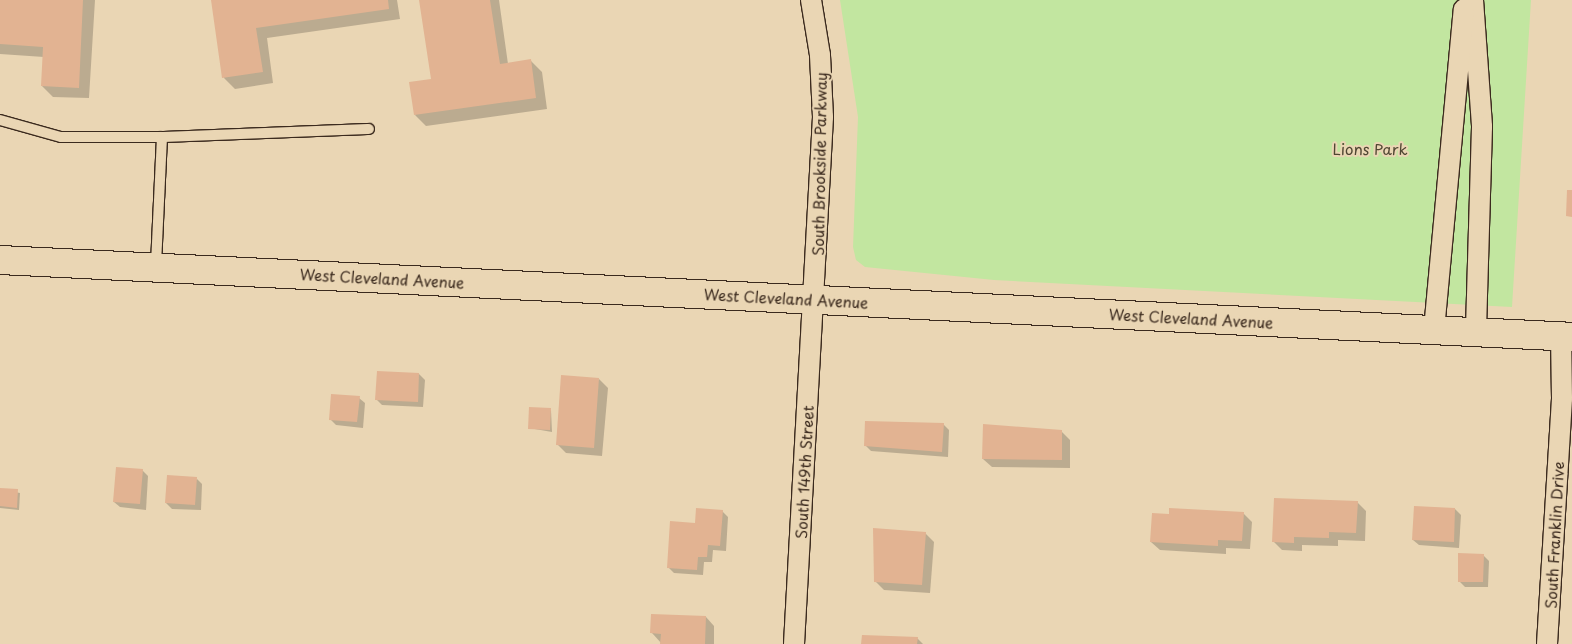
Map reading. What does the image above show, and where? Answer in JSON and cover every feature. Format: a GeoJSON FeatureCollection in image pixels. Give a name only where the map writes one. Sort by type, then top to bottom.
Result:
{"type":"FeatureCollection","features":[{"type":"Feature","properties":{"kind":"main road","name":"West Cleveland Avenue"},"geometry":{"type":"LineString","coordinates":[[0,260],[1566,337]]}},
{"type":"Feature","properties":{"kind":"street","name":"South Brookside Parkway"},"geometry":{"type":"LineString","coordinates":[[811,0],[820,55],[823,117],[814,299]]}},
{"type":"Feature","properties":{"kind":"street"},"geometry":{"type":"LineString","coordinates":[[1434,330],[1464,0]]}},
{"type":"Feature","properties":{"kind":"street"},"geometry":{"type":"LineString","coordinates":[[1473,0],[1482,127],[1476,332]]}},
{"type":"Feature","properties":{"kind":"street","name":"South 149th Street"},"geometry":{"type":"LineString","coordinates":[[794,644],[814,299]]}},
{"type":"Feature","properties":{"kind":"street","name":"South Franklin Drive"},"geometry":{"type":"LineString","coordinates":[[1548,644],[1566,337]]}},
{"type":"Feature","properties":{"kind":"lane"},"geometry":{"type":"LineString","coordinates":[[0,120],[61,138],[369,129]]}},
{"type":"Feature","properties":{"kind":"lane"},"geometry":{"type":"LineString","coordinates":[[156,267],[162,136]]}},
{"type":"Feature","properties":{"kind":"green space","name":"Lions Park"},"geometry":{"type":"Polygon","coordinates":[[[840,0],[1531,0],[1512,307],[994,280],[865,267],[856,260],[853,247],[858,117],[840,0]]]}},
{"type":"Feature","properties":{"kind":"building"},"geometry":{"type":"Polygon","coordinates":[[[0,0],[83,0],[79,88],[41,86],[43,47],[0,44],[0,0]]]}},
{"type":"Feature","properties":{"kind":"building"},"geometry":{"type":"Polygon","coordinates":[[[211,0],[388,0],[389,9],[256,28],[263,72],[222,78],[211,0]]]}},
{"type":"Feature","properties":{"kind":"building"},"geometry":{"type":"Polygon","coordinates":[[[419,0],[490,0],[500,64],[531,59],[536,98],[414,115],[409,82],[431,79],[419,0]]]}},
{"type":"Feature","properties":{"kind":"building"},"geometry":{"type":"Polygon","coordinates":[[[1567,190],[1572,190],[1572,217],[1566,216],[1567,190]]]}},
{"type":"Feature","properties":{"kind":"building"},"geometry":{"type":"Polygon","coordinates":[[[377,371],[419,373],[418,402],[375,400],[377,371]]]}},
{"type":"Feature","properties":{"kind":"building"},"geometry":{"type":"Polygon","coordinates":[[[561,375],[599,378],[594,448],[556,445],[561,375]]]}},
{"type":"Feature","properties":{"kind":"building"},"geometry":{"type":"Polygon","coordinates":[[[331,394],[360,396],[357,422],[329,420],[331,394]]]}},
{"type":"Feature","properties":{"kind":"building"},"geometry":{"type":"Polygon","coordinates":[[[529,407],[551,408],[550,430],[528,429],[529,407]]]}},
{"type":"Feature","properties":{"kind":"building"},"geometry":{"type":"Polygon","coordinates":[[[865,421],[944,423],[942,452],[864,446],[865,421]]]}},
{"type":"Feature","properties":{"kind":"building"},"geometry":{"type":"Polygon","coordinates":[[[983,424],[1062,430],[1062,460],[982,459],[983,424]]]}},
{"type":"Feature","properties":{"kind":"building"},"geometry":{"type":"Polygon","coordinates":[[[116,467],[143,469],[140,504],[113,502],[116,467]]]}},
{"type":"Feature","properties":{"kind":"building"},"geometry":{"type":"Polygon","coordinates":[[[167,475],[197,477],[195,505],[165,503],[167,475]]]}},
{"type":"Feature","properties":{"kind":"building"},"geometry":{"type":"Polygon","coordinates":[[[0,488],[18,489],[17,508],[0,506],[0,488]]]}},
{"type":"Feature","properties":{"kind":"building"},"geometry":{"type":"Polygon","coordinates":[[[1274,498],[1358,501],[1356,533],[1329,532],[1329,538],[1294,537],[1294,543],[1272,542],[1274,498]]]}},
{"type":"Feature","properties":{"kind":"building"},"geometry":{"type":"Polygon","coordinates":[[[1414,506],[1455,508],[1454,542],[1412,540],[1414,506]]]}},
{"type":"Feature","properties":{"kind":"building"},"geometry":{"type":"Polygon","coordinates":[[[696,508],[723,510],[720,546],[708,545],[707,557],[698,557],[697,570],[667,568],[670,521],[695,523],[696,508]]]}},
{"type":"Feature","properties":{"kind":"building"},"geometry":{"type":"Polygon","coordinates":[[[1169,508],[1244,512],[1242,541],[1218,540],[1218,546],[1150,542],[1152,513],[1169,514],[1169,508]]]}},
{"type":"Feature","properties":{"kind":"building"},"geometry":{"type":"Polygon","coordinates":[[[873,528],[926,532],[922,585],[874,582],[873,528]]]}},
{"type":"Feature","properties":{"kind":"building"},"geometry":{"type":"Polygon","coordinates":[[[1458,553],[1484,554],[1483,582],[1458,582],[1458,553]]]}},
{"type":"Feature","properties":{"kind":"building"},"geometry":{"type":"Polygon","coordinates":[[[651,614],[706,616],[705,644],[660,644],[661,634],[650,633],[651,614]]]}},
{"type":"Feature","properties":{"kind":"building"},"geometry":{"type":"Polygon","coordinates":[[[862,635],[918,637],[917,644],[861,644],[862,635]]]}}]}
